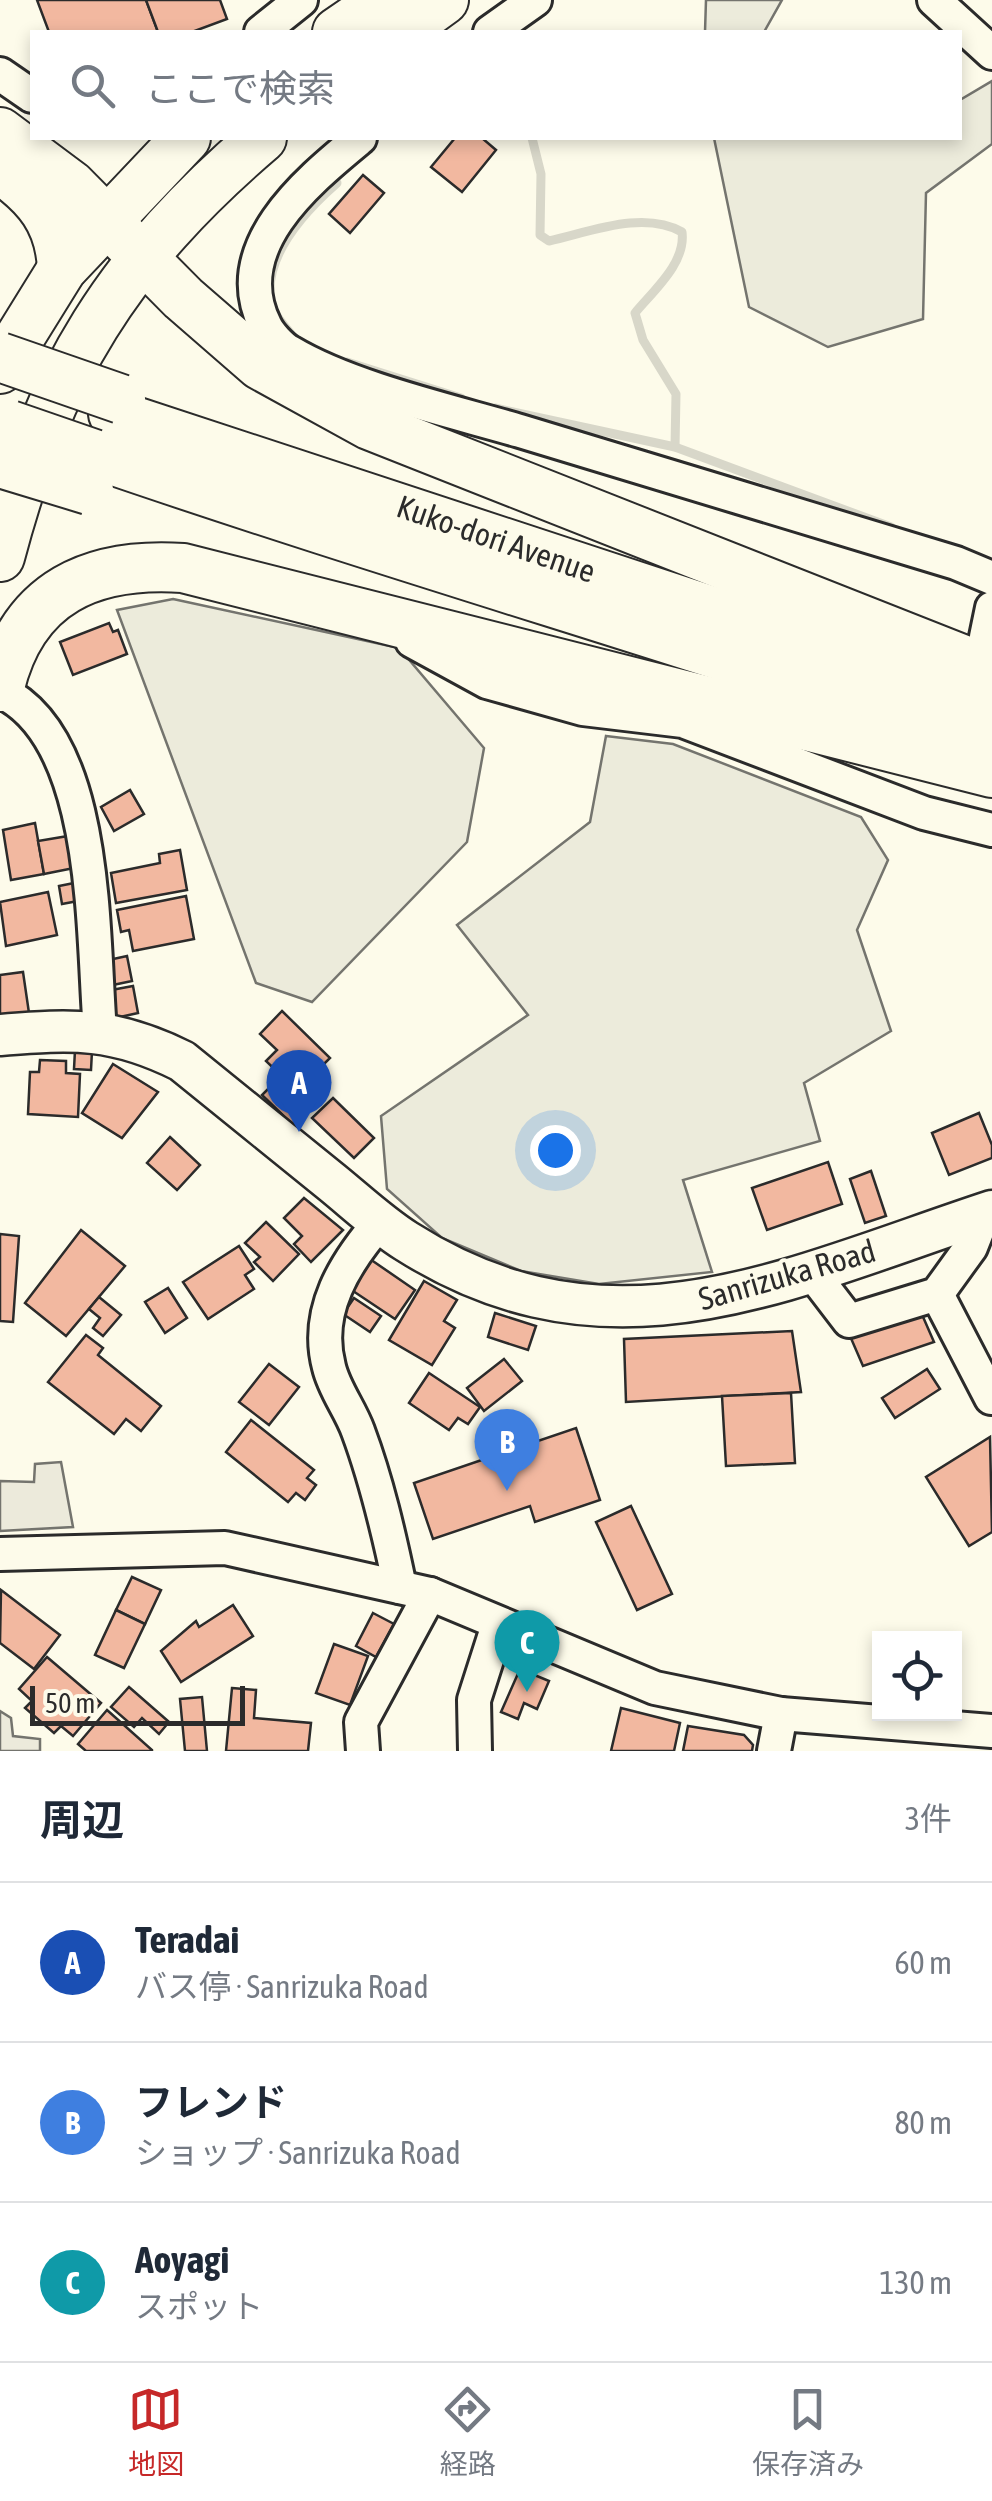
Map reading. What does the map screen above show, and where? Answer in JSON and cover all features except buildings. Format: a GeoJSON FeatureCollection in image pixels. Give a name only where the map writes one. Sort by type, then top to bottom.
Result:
{"type":"FeatureCollection","features":[{"type":"Feature","properties":{"kind":"highway"},"geometry":{"type":"LineString","coordinates":[[341,30],[384,0]]}},
{"type":"Feature","properties":{"kind":"highway"},"geometry":{"type":"LineString","coordinates":[[403,30],[444,0]]}},
{"type":"Feature","properties":{"kind":"highway"},"geometry":{"type":"LineString","coordinates":[[0,132],[55,171],[141,257],[260,365],[369,425],[990,639]]}},
{"type":"Feature","properties":{"kind":"highway"},"geometry":{"type":"LineString","coordinates":[[0,556],[6,421],[62,269],[184,140]]}},
{"type":"Feature","properties":{"kind":"highway"},"geometry":{"type":"LineString","coordinates":[[6,421],[48,406],[75,353],[141,257],[260,140]]}},
{"type":"Feature","properties":{"kind":"highway"},"geometry":{"type":"LineString","coordinates":[[0,169],[38,200],[54,224],[62,269]]}},
{"type":"Feature","properties":{"kind":"highway"},"geometry":{"type":"LineString","coordinates":[[6,421],[104,439]]}},
{"type":"Feature","properties":{"kind":"highway"},"geometry":{"type":"LineString","coordinates":[[6,421],[104,439]]}},
{"type":"Feature","properties":{"kind":"highway","name":"Kuko-dori Avenue"},"geometry":{"type":"LineString","coordinates":[[104,439],[176,431],[992,703]]}},
{"type":"Feature","properties":{"kind":"highway","name":"Kuko-dori Avenue"},"geometry":{"type":"LineString","coordinates":[[104,439],[303,541],[352,542],[720,652],[992,744]]}},
{"type":"Feature","properties":{"kind":"highway"},"geometry":{"type":"LineString","coordinates":[[0,689],[13,650],[48,603],[92,574],[114,568],[183,568],[408,621],[992,773]]}},
{"type":"Feature","properties":{"kind":"main road","name":"Sanrizuka Road"},"geometry":{"type":"LineString","coordinates":[[0,1035],[100,1031],[141,1040],[182,1061],[404,1240],[477,1280],[550,1301],[622,1308],[700,1303],[812,1274],[988,1212]]}},
{"type":"Feature","properties":{"kind":"street"},"geometry":{"type":"LineString","coordinates":[[264,30],[301,0]]}},
{"type":"Feature","properties":{"kind":"street"},"geometry":{"type":"LineString","coordinates":[[493,30],[534,0]]}},
{"type":"Feature","properties":{"kind":"street"},"geometry":{"type":"LineString","coordinates":[[934,0],[992,54]]}},
{"type":"Feature","properties":{"kind":"street"},"geometry":{"type":"LineString","coordinates":[[0,74],[30,95]]}},
{"type":"Feature","properties":{"kind":"street"},"geometry":{"type":"LineString","coordinates":[[355,140],[314,175],[275,220],[260,254],[260,311],[266,328],[288,352],[383,390],[956,563],[992,578]]}},
{"type":"Feature","properties":{"kind":"street"},"geometry":{"type":"LineString","coordinates":[[408,621],[412,641],[487,682],[584,709],[684,721],[924,812],[992,830]]}},
{"type":"Feature","properties":{"kind":"street"},"geometry":{"type":"LineString","coordinates":[[0,689],[20,700],[48,734],[69,773],[85,852],[100,1031]]}},
{"type":"Feature","properties":{"kind":"street"},"geometry":{"type":"LineString","coordinates":[[924,812],[936,778]]}},
{"type":"Feature","properties":{"kind":"street"},"geometry":{"type":"LineString","coordinates":[[812,1274],[849,1321],[938,1294],[988,1212]]}},
{"type":"Feature","properties":{"kind":"street"},"geometry":{"type":"LineString","coordinates":[[363,1751],[361,1722],[415,1591],[357,1428],[329,1368],[325,1322],[346,1261],[380,1222]]}},
{"type":"Feature","properties":{"kind":"street"},"geometry":{"type":"LineString","coordinates":[[938,1294],[990,1398]]}},
{"type":"Feature","properties":{"kind":"street"},"geometry":{"type":"LineString","coordinates":[[0,1554],[225,1548],[415,1591],[655,1688],[781,1714],[992,1731]]}},
{"type":"Feature","properties":{"kind":"street"},"geometry":{"type":"LineString","coordinates":[[475,1751],[474,1700],[498,1625]]}},
{"type":"Feature","properties":{"kind":"street"},"geometry":{"type":"LineString","coordinates":[[774,1751],[781,1714]]}},
{"type":"Feature","properties":{"kind":"shaded area"},"geometry":{"type":"Polygon","coordinates":[[[706,0],[782,0],[765,30],[705,30],[706,0]]]}},
{"type":"Feature","properties":{"kind":"shaded area"},"geometry":{"type":"Polygon","coordinates":[[[992,81],[992,144],[926,193],[923,319],[828,347],[749,307],[714,140],[962,140],[962,99],[992,81]]]}},
{"type":"Feature","properties":{"kind":"shaded area"},"geometry":{"type":"Polygon","coordinates":[[[173,599],[399,648],[484,748],[467,842],[312,1002],[256,983],[117,610],[173,599]]]}},
{"type":"Feature","properties":{"kind":"shaded area"},"geometry":{"type":"Polygon","coordinates":[[[606,736],[673,744],[861,817],[888,860],[857,930],[891,1031],[804,1083],[820,1141],[683,1180],[712,1272],[599,1284],[521,1271],[442,1238],[387,1189],[381,1116],[528,1015],[457,925],[590,822],[606,736]]]}},
{"type":"Feature","properties":{"kind":"shaded area"},"geometry":{"type":"Polygon","coordinates":[[[61,1462],[73,1527],[0,1531],[0,1481],[34,1482],[35,1464],[61,1462]]]}},
{"type":"Feature","properties":{"kind":"shaded area"},"geometry":{"type":"Polygon","coordinates":[[[0,1711],[11,1718],[13,1736],[40,1739],[40,1751],[0,1751],[0,1711]]]}},
{"type":"Feature","properties":{"kind":"waterway"},"geometry":{"type":"LineString","coordinates":[[532,140],[541,174],[540,235],[549,241],[634,223],[651,223],[682,232],[674,265],[635,313],[643,340],[676,394],[675,447]]}},
{"type":"Feature","properties":{"kind":"waterway"},"geometry":{"type":"LineString","coordinates":[[291,334],[272,307],[272,271],[299,222],[337,183]]}},
{"type":"Feature","properties":{"kind":"waterway"},"geometry":{"type":"LineString","coordinates":[[347,362],[461,398]]}},
{"type":"Feature","properties":{"kind":"waterway"},"geometry":{"type":"LineString","coordinates":[[495,408],[675,447],[891,527]]}},
{"type":"Feature","properties":{"kind":"place","name":"Teradai"},"geometry":{"type":"Point","coordinates":[299,1132]}},
{"type":"Feature","properties":{"kind":"place","name":"フレンド"},"geometry":{"type":"Point","coordinates":[507,1491]}},
{"type":"Feature","properties":{"kind":"place","name":"Aoyagi"},"geometry":{"type":"Point","coordinates":[527,1692]}}]}
